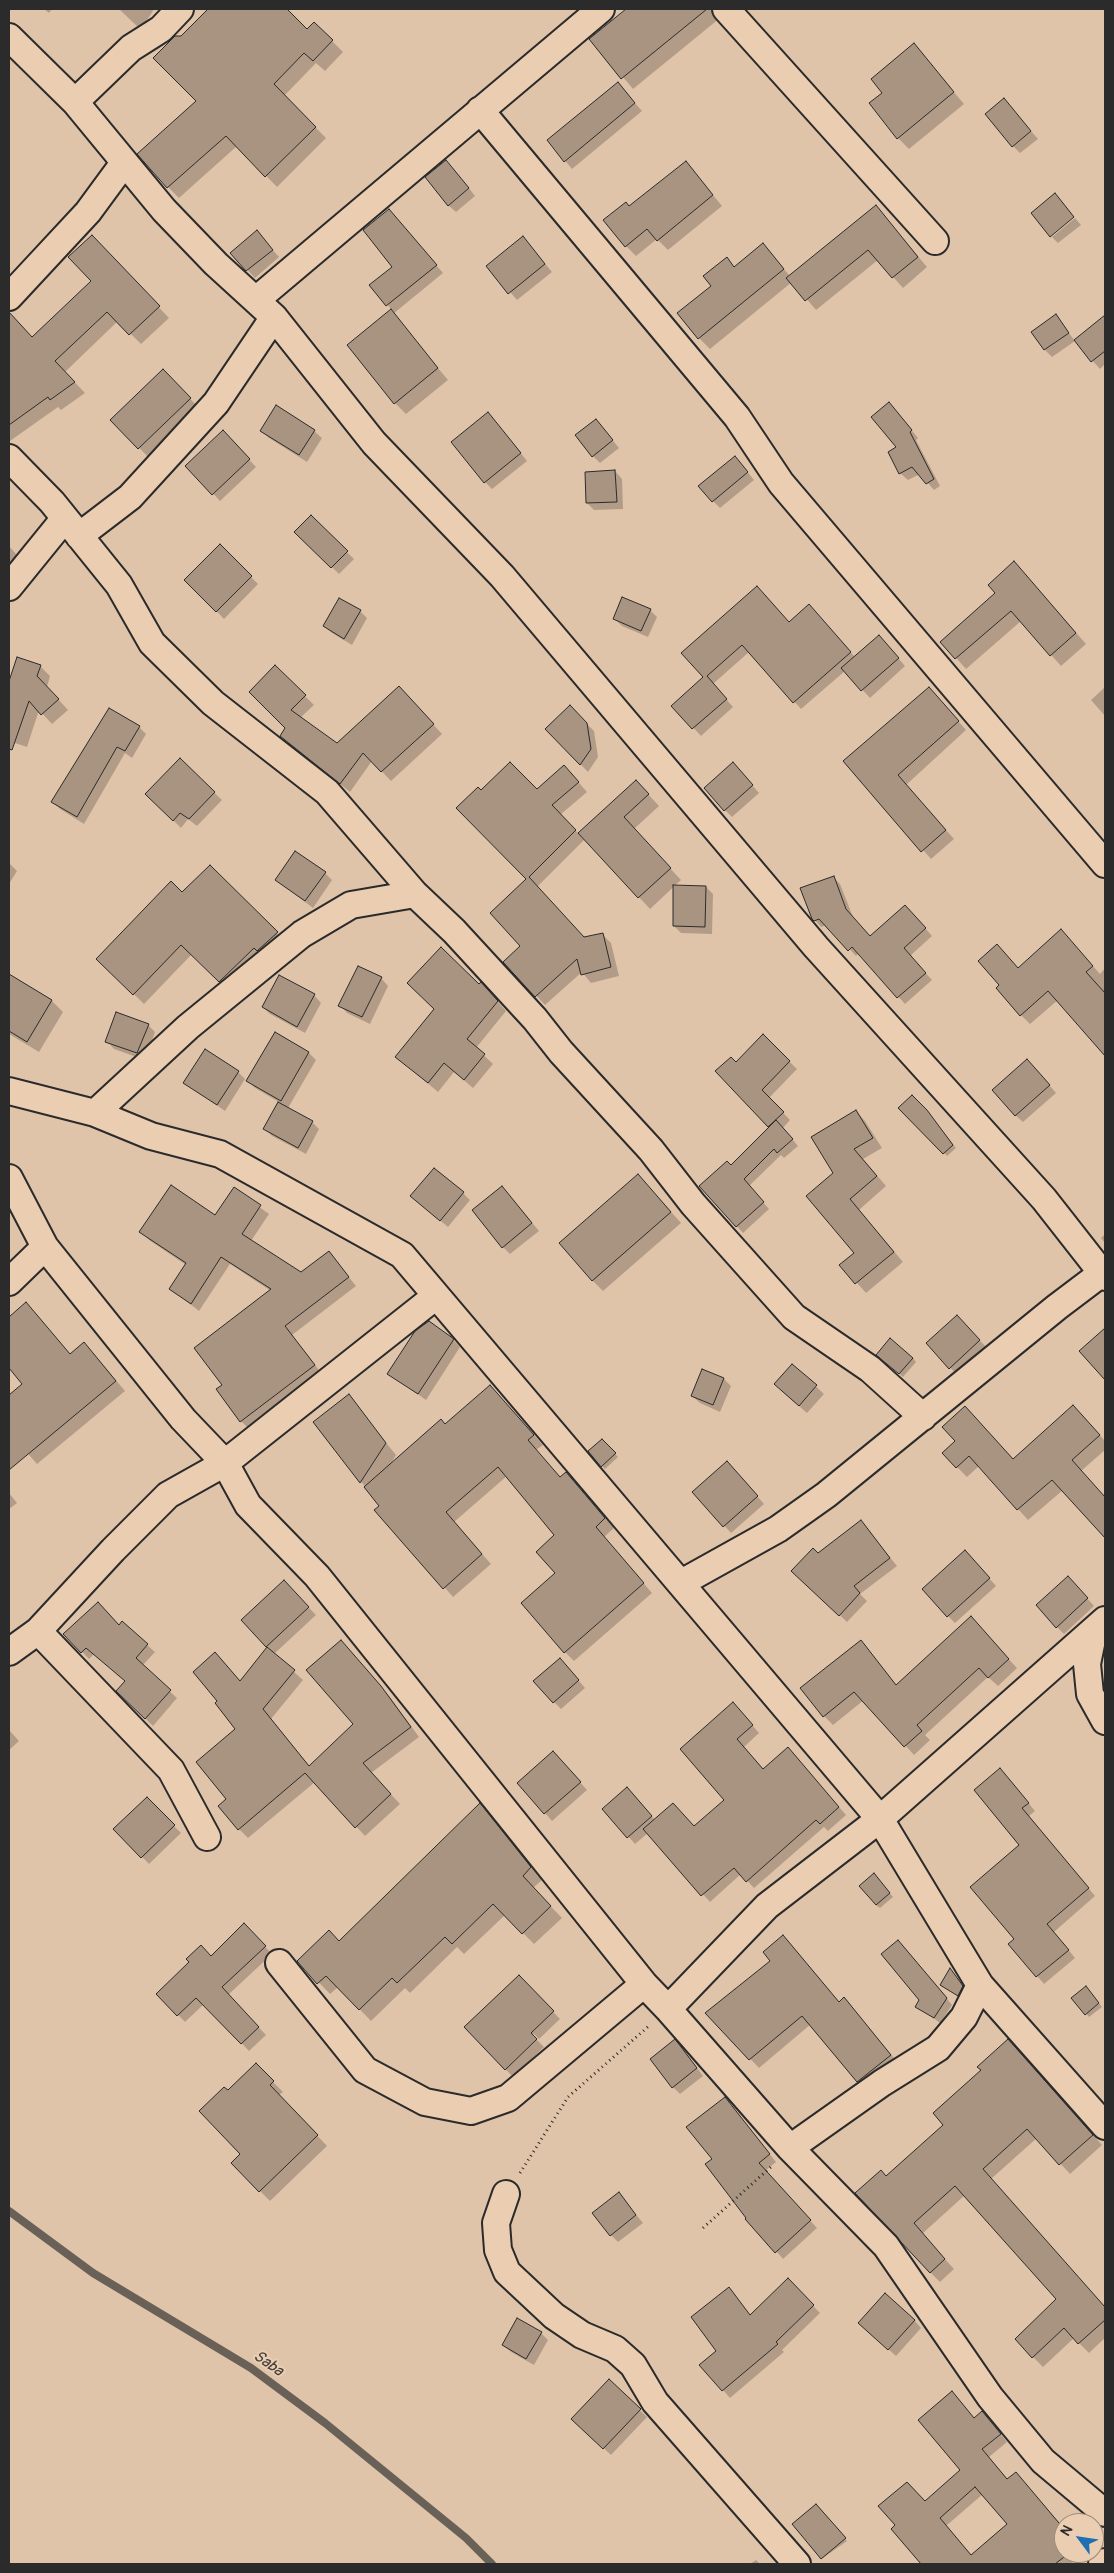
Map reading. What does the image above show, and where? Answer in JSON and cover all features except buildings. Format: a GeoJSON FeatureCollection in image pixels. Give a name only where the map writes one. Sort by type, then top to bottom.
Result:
{"type":"FeatureCollection","features":[{"type":"Feature","properties":{"kind":"street"},"geometry":{"type":"LineString","coordinates":[[74,102],[131,48],[161,29],[180,9]]}},
{"type":"Feature","properties":{"kind":"street"},"geometry":{"type":"LineString","coordinates":[[9,587],[72,527],[130,497],[216,403],[265,308],[480,110],[600,9]]}},
{"type":"Feature","properties":{"kind":"street"},"geometry":{"type":"LineString","coordinates":[[726,9],[935,241]]}},
{"type":"Feature","properties":{"kind":"street"},"geometry":{"type":"LineString","coordinates":[[9,37],[74,102],[164,210],[216,264],[265,308],[374,443],[502,576],[816,947],[1044,1199],[1103,1275],[826,1495],[778,1529],[681,1583]]}},
{"type":"Feature","properties":{"kind":"street"},"geometry":{"type":"LineString","coordinates":[[480,110],[737,417],[781,483],[1105,864]]}},
{"type":"Feature","properties":{"kind":"street"},"geometry":{"type":"LineString","coordinates":[[9,297],[88,212],[124,163]]}},
{"type":"Feature","properties":{"kind":"street"},"geometry":{"type":"LineString","coordinates":[[9,458],[52,502],[119,585],[152,644],[213,703],[327,792],[415,894],[454,931],[535,1019],[561,1052],[651,1150],[693,1204],[794,1317],[870,1369],[923,1417]]}},
{"type":"Feature","properties":{"kind":"street"},"geometry":{"type":"LineString","coordinates":[[95,1113],[188,1027],[302,934],[351,905],[415,894]]}},
{"type":"Feature","properties":{"kind":"street"},"geometry":{"type":"LineString","coordinates":[[9,1092],[95,1113],[151,1136],[220,1154],[282,1186],[402,1255],[880,1819],[980,1985],[1105,2126]]}},
{"type":"Feature","properties":{"kind":"street"},"geometry":{"type":"LineString","coordinates":[[9,1178],[45,1247],[182,1419],[225,1463],[248,1505],[317,1576],[644,1984],[668,2008],[790,2148],[886,2246],[990,2397],[1043,2461],[1105,2513]]}},
{"type":"Feature","properties":{"kind":"street"},"geometry":{"type":"LineString","coordinates":[[9,1282],[45,1247]]}},
{"type":"Feature","properties":{"kind":"street"},"geometry":{"type":"LineString","coordinates":[[9,1652],[38,1631],[113,1550],[168,1495],[225,1463],[436,1296]]}},
{"type":"Feature","properties":{"kind":"street"},"geometry":{"type":"LineString","coordinates":[[668,2008],[767,1906],[880,1819],[1099,1625]]}},
{"type":"Feature","properties":{"kind":"street"},"geometry":{"type":"LineString","coordinates":[[1099,1625],[1087,1664],[1090,1694],[1105,1721]]}},
{"type":"Feature","properties":{"kind":"street"},"geometry":{"type":"LineString","coordinates":[[38,1631],[171,1770],[207,1837]]}},
{"type":"Feature","properties":{"kind":"street"},"geometry":{"type":"LineString","coordinates":[[279,1963],[365,2070],[425,2102],[471,2111],[508,2098],[644,1984]]}},
{"type":"Feature","properties":{"kind":"street"},"geometry":{"type":"LineString","coordinates":[[790,2148],[882,2083],[938,2048],[964,2018],[980,1985]]}},
{"type":"Feature","properties":{"kind":"street"},"geometry":{"type":"LineString","coordinates":[[506,2194],[496,2223],[498,2250],[507,2272],[554,2316],[582,2335],[615,2349],[633,2365],[655,2402],[797,2564]]}},
{"type":"Feature","properties":{"kind":"path"},"geometry":{"type":"LineString","coordinates":[[506,2194],[568,2097],[668,2008]]}},
{"type":"Feature","properties":{"kind":"path"},"geometry":{"type":"LineString","coordinates":[[703,2228],[790,2148]]}},
{"type":"Feature","properties":{"kind":"waterway","name":"Saba"},"geometry":{"type":"LineString","coordinates":[[9,2211],[93,2273],[251,2368],[325,2423],[466,2538],[492,2564]]}}]}
